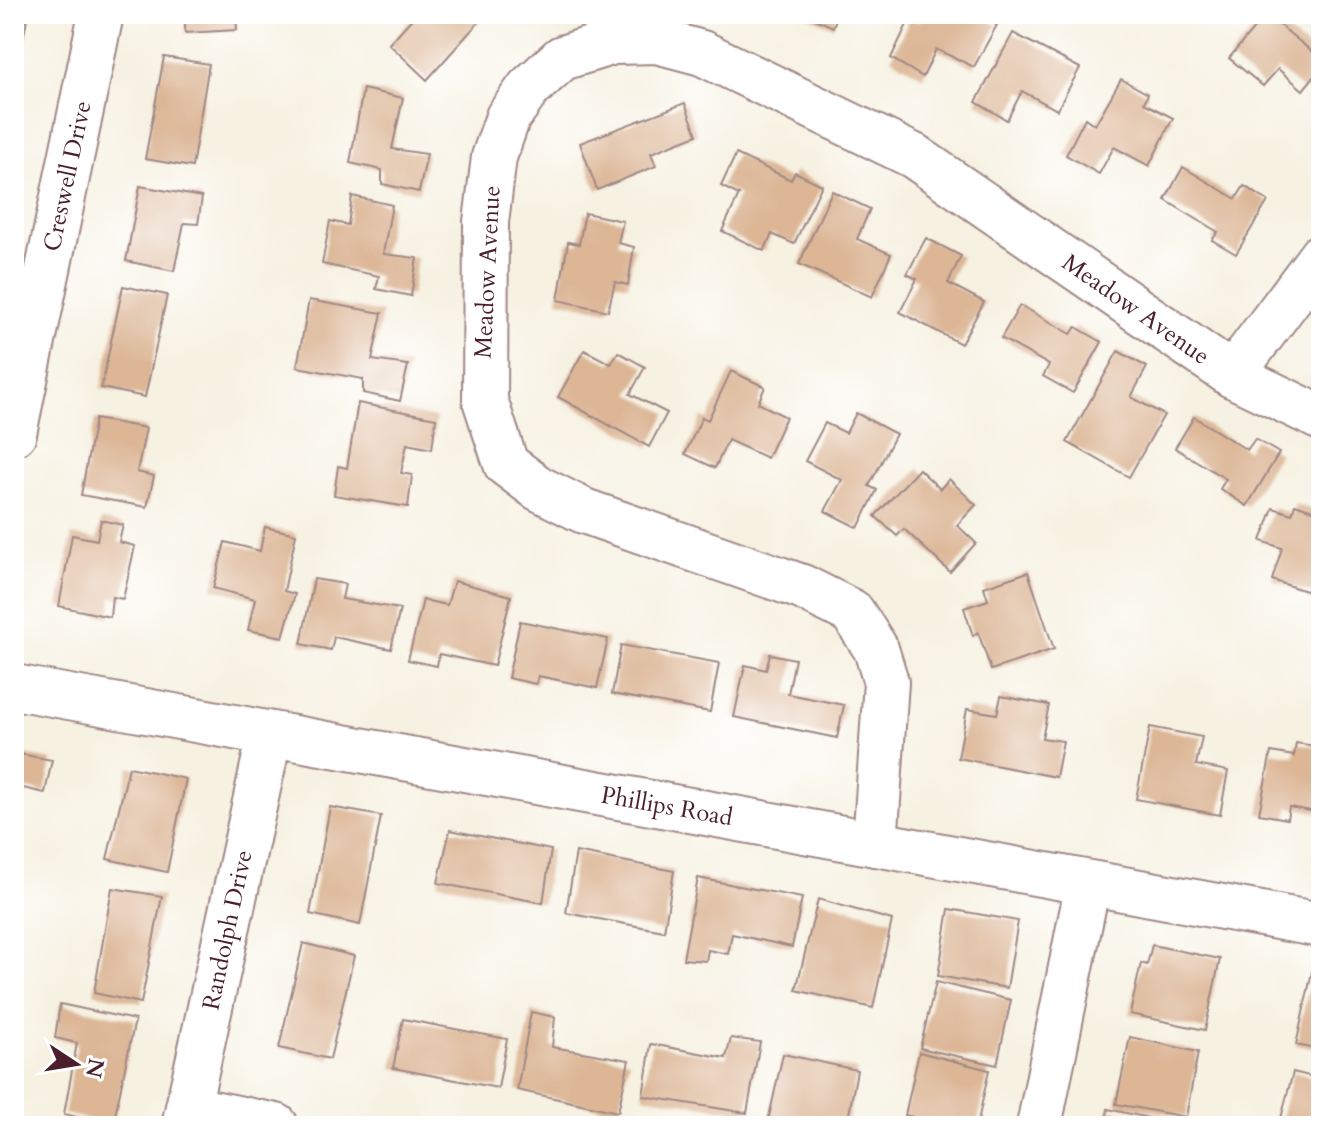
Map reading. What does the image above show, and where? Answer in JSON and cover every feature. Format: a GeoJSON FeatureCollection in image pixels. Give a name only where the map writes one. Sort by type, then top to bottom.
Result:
{"type":"FeatureCollection","features":[{"type":"Feature","properties":{"kind":"street","name":"Creswell Drive"},"geometry":{"type":"LineString","coordinates":[[14,433],[101,14]]}},
{"type":"Feature","properties":{"kind":"street","name":"Meadow Avenue"},"geometry":{"type":"LineString","coordinates":[[875,844],[886,682],[876,649],[852,612],[802,587],[584,511],[538,488],[506,464],[485,400],[486,222],[494,157],[508,117],[529,88],[562,58],[613,42],[657,41],[702,53],[914,156],[1232,375],[1321,418]]}},
{"type":"Feature","properties":{"kind":"street"},"geometry":{"type":"LineString","coordinates":[[1232,375],[1321,256]]}},
{"type":"Feature","properties":{"kind":"street","name":"Phillips Road"},"geometry":{"type":"LineString","coordinates":[[14,687],[1321,925]]}},
{"type":"Feature","properties":{"kind":"street","name":"Randolph Drive"},"geometry":{"type":"LineString","coordinates":[[186,1117],[270,734]]}},
{"type":"Feature","properties":{"kind":"street"},"geometry":{"type":"LineString","coordinates":[[1039,1126],[1088,883]]}},
{"type":"Feature","properties":{"kind":"street"},"geometry":{"type":"LineString","coordinates":[[186,1117],[276,1126]]}},
{"type":"Feature","properties":{"kind":"building"},"geometry":{"type":"Polygon","coordinates":[[[14,14],[28,14],[22,45],[14,43],[14,14]]]}},
{"type":"Feature","properties":{"kind":"building"},"geometry":{"type":"Polygon","coordinates":[[[185,14],[236,14],[237,30],[185,33],[185,14]]]}},
{"type":"Feature","properties":{"kind":"building"},"geometry":{"type":"Polygon","coordinates":[[[416,14],[486,14],[427,80],[389,44],[416,14]]]}},
{"type":"Feature","properties":{"kind":"building"},"geometry":{"type":"Polygon","coordinates":[[[804,14],[838,14],[833,27],[804,14]]]}},
{"type":"Feature","properties":{"kind":"building"},"geometry":{"type":"Polygon","coordinates":[[[923,14],[974,14],[997,25],[974,67],[936,49],[923,77],[891,58],[910,18],[919,22],[923,14]]]}},
{"type":"Feature","properties":{"kind":"building"},"geometry":{"type":"Polygon","coordinates":[[[1266,14],[1321,59],[1321,68],[1303,90],[1278,69],[1263,86],[1229,58],[1266,14]]]}},
{"type":"Feature","properties":{"kind":"building"},"geometry":{"type":"Polygon","coordinates":[[[1013,33],[1080,68],[1057,110],[1022,91],[1007,120],[976,102],[1013,33]]]}},
{"type":"Feature","properties":{"kind":"building"},"geometry":{"type":"Polygon","coordinates":[[[164,57],[209,64],[192,167],[145,159],[164,57]]]}},
{"type":"Feature","properties":{"kind":"building"},"geometry":{"type":"Polygon","coordinates":[[[1121,79],[1148,94],[1144,103],[1173,118],[1149,166],[1114,147],[1099,174],[1066,155],[1085,118],[1095,125],[1121,79]]]}},
{"type":"Feature","properties":{"kind":"building"},"geometry":{"type":"Polygon","coordinates":[[[363,89],[403,98],[392,149],[427,154],[419,192],[382,184],[382,170],[350,163],[363,89]]]}},
{"type":"Feature","properties":{"kind":"building"},"geometry":{"type":"Polygon","coordinates":[[[685,103],[697,135],[651,153],[656,166],[597,190],[580,143],[685,103]]]}},
{"type":"Feature","properties":{"kind":"building"},"geometry":{"type":"Polygon","coordinates":[[[736,154],[791,180],[795,172],[822,185],[794,244],[772,234],[764,251],[722,231],[739,195],[721,186],[736,154]]]}},
{"type":"Feature","properties":{"kind":"building"},"geometry":{"type":"Polygon","coordinates":[[[1183,167],[1236,199],[1244,186],[1268,201],[1236,254],[1212,240],[1218,232],[1165,200],[1183,167]]]}},
{"type":"Feature","properties":{"kind":"building"},"geometry":{"type":"Polygon","coordinates":[[[140,186],[202,197],[198,224],[184,223],[174,271],[126,261],[140,186]]]}},
{"type":"Feature","properties":{"kind":"building"},"geometry":{"type":"Polygon","coordinates":[[[832,191],[870,209],[857,239],[891,254],[872,297],[799,264],[832,191]]]}},
{"type":"Feature","properties":{"kind":"building"},"geometry":{"type":"Polygon","coordinates":[[[352,196],[392,205],[383,254],[417,258],[411,296],[376,289],[379,276],[322,264],[330,221],[348,225],[352,196]]]}},
{"type":"Feature","properties":{"kind":"building"},"geometry":{"type":"Polygon","coordinates":[[[585,213],[623,221],[618,243],[634,247],[628,285],[615,282],[608,311],[558,300],[568,242],[579,244],[585,213]]]}},
{"type":"Feature","properties":{"kind":"building"},"geometry":{"type":"Polygon","coordinates":[[[926,238],[961,256],[948,283],[984,302],[961,344],[900,312],[917,279],[907,274],[926,238]]]}},
{"type":"Feature","properties":{"kind":"building"},"geometry":{"type":"Polygon","coordinates":[[[123,286],[167,295],[145,397],[101,388],[123,286]]]}},
{"type":"Feature","properties":{"kind":"building"},"geometry":{"type":"Polygon","coordinates":[[[309,300],[382,313],[372,360],[408,365],[400,401],[363,393],[363,379],[297,367],[309,300]]]}},
{"type":"Feature","properties":{"kind":"building"},"geometry":{"type":"Polygon","coordinates":[[[1020,305],[1071,334],[1076,327],[1102,342],[1073,393],[1043,376],[1049,365],[1001,338],[1020,305]]]}},
{"type":"Feature","properties":{"kind":"building"},"geometry":{"type":"Polygon","coordinates":[[[584,350],[611,364],[618,352],[645,367],[630,394],[667,413],[649,447],[558,397],[584,350]]]}},
{"type":"Feature","properties":{"kind":"building"},"geometry":{"type":"Polygon","coordinates":[[[1118,351],[1147,367],[1131,397],[1164,415],[1129,477],[1067,442],[1118,351]]]}},
{"type":"Feature","properties":{"kind":"building"},"geometry":{"type":"Polygon","coordinates":[[[731,371],[765,387],[758,403],[786,417],[767,458],[728,440],[715,468],[685,454],[702,417],[708,420],[731,371]]]}},
{"type":"Feature","properties":{"kind":"building"},"geometry":{"type":"Polygon","coordinates":[[[358,403],[436,418],[432,449],[407,444],[401,473],[412,475],[408,507],[334,495],[338,466],[347,468],[358,403]]]}},
{"type":"Feature","properties":{"kind":"building"},"geometry":{"type":"Polygon","coordinates":[[[856,413],[896,434],[869,486],[877,490],[858,528],[825,511],[842,480],[805,461],[825,423],[846,433],[856,413]]]}},
{"type":"Feature","properties":{"kind":"building"},"geometry":{"type":"Polygon","coordinates":[[[1194,417],[1247,450],[1255,439],[1279,453],[1247,506],[1220,489],[1226,479],[1175,448],[1194,417]]]}},
{"type":"Feature","properties":{"kind":"building"},"geometry":{"type":"Polygon","coordinates":[[[95,419],[146,428],[137,472],[154,476],[147,507],[81,495],[95,419]]]}},
{"type":"Feature","properties":{"kind":"building"},"geometry":{"type":"Polygon","coordinates":[[[919,469],[940,489],[949,479],[976,505],[957,525],[976,543],[950,572],[904,529],[897,536],[875,516],[919,469]]]}},
{"type":"Feature","properties":{"kind":"building"},"geometry":{"type":"Polygon","coordinates":[[[1295,504],[1321,513],[1321,596],[1272,580],[1282,548],[1261,541],[1273,508],[1292,514],[1295,504]]]}},
{"type":"Feature","properties":{"kind":"building"},"geometry":{"type":"Polygon","coordinates":[[[101,520],[123,525],[119,542],[135,546],[123,599],[112,597],[110,617],[59,606],[72,535],[97,540],[101,520]]]}},
{"type":"Feature","properties":{"kind":"building"},"geometry":{"type":"Polygon","coordinates":[[[265,527],[296,534],[284,591],[295,594],[283,637],[248,630],[255,599],[213,588],[225,542],[260,551],[265,527]]]}},
{"type":"Feature","properties":{"kind":"building"},"geometry":{"type":"Polygon","coordinates":[[[1028,572],[1054,649],[991,670],[978,632],[973,636],[964,608],[988,600],[984,587],[1028,572]]]}},
{"type":"Feature","properties":{"kind":"building"},"geometry":{"type":"Polygon","coordinates":[[[314,579],[345,584],[342,599],[400,609],[391,649],[334,637],[331,650],[301,644],[314,579]]]}},
{"type":"Feature","properties":{"kind":"building"},"geometry":{"type":"Polygon","coordinates":[[[454,581],[511,596],[494,666],[439,654],[437,666],[408,660],[423,600],[447,605],[454,581]]]}},
{"type":"Feature","properties":{"kind":"building"},"geometry":{"type":"Polygon","coordinates":[[[520,621],[608,639],[597,688],[538,676],[536,684],[508,678],[520,621]]]}},
{"type":"Feature","properties":{"kind":"building"},"geometry":{"type":"Polygon","coordinates":[[[621,645],[719,663],[710,712],[612,694],[621,645]]]}},
{"type":"Feature","properties":{"kind":"building"},"geometry":{"type":"Polygon","coordinates":[[[770,654],[795,659],[788,694],[844,705],[837,738],[734,717],[745,665],[766,670],[770,654]]]}},
{"type":"Feature","properties":{"kind":"building"},"geometry":{"type":"Polygon","coordinates":[[[1001,696],[1049,705],[1042,738],[1063,741],[1056,777],[958,758],[967,709],[997,714],[1001,696]]]}},
{"type":"Feature","properties":{"kind":"building"},"geometry":{"type":"Polygon","coordinates":[[[1150,727],[1202,737],[1196,765],[1228,771],[1220,815],[1136,799],[1150,727]]]}},
{"type":"Feature","properties":{"kind":"building"},"geometry":{"type":"Polygon","coordinates":[[[1296,743],[1321,747],[1321,813],[1289,807],[1287,819],[1259,814],[1271,752],[1294,756],[1296,743]]]}},
{"type":"Feature","properties":{"kind":"building"},"geometry":{"type":"Polygon","coordinates":[[[14,753],[52,760],[45,793],[14,786],[14,753]]]}},
{"type":"Feature","properties":{"kind":"building"},"geometry":{"type":"Polygon","coordinates":[[[129,767],[186,779],[167,872],[107,859],[129,767]]]}},
{"type":"Feature","properties":{"kind":"building"},"geometry":{"type":"Polygon","coordinates":[[[330,807],[381,816],[360,925],[310,914],[330,807]]]}},
{"type":"Feature","properties":{"kind":"building"},"geometry":{"type":"Polygon","coordinates":[[[450,830],[551,850],[543,903],[438,883],[450,830]]]}},
{"type":"Feature","properties":{"kind":"building"},"geometry":{"type":"Polygon","coordinates":[[[576,852],[674,871],[664,931],[566,913],[576,852]]]}},
{"type":"Feature","properties":{"kind":"building"},"geometry":{"type":"Polygon","coordinates":[[[698,878],[802,898],[792,947],[732,934],[728,954],[708,950],[706,961],[683,959],[698,878]]]}},
{"type":"Feature","properties":{"kind":"building"},"geometry":{"type":"Polygon","coordinates":[[[112,888],[162,896],[141,1003],[94,993],[112,888]]]}},
{"type":"Feature","properties":{"kind":"building"},"geometry":{"type":"Polygon","coordinates":[[[818,899],[892,920],[873,1008],[796,990],[818,899]]]}},
{"type":"Feature","properties":{"kind":"building"},"geometry":{"type":"Polygon","coordinates":[[[949,909],[1018,921],[1007,988],[938,976],[949,909]]]}},
{"type":"Feature","properties":{"kind":"building"},"geometry":{"type":"Polygon","coordinates":[[[303,943],[354,956],[330,1059],[279,1048],[303,943]]]}},
{"type":"Feature","properties":{"kind":"building"},"geometry":{"type":"Polygon","coordinates":[[[1152,945],[1220,959],[1205,1030],[1130,1014],[1141,963],[1147,965],[1152,945]]]}},
{"type":"Feature","properties":{"kind":"building"},"geometry":{"type":"Polygon","coordinates":[[[1312,972],[1321,974],[1321,1050],[1296,1045],[1312,972]]]}},
{"type":"Feature","properties":{"kind":"building"},"geometry":{"type":"Polygon","coordinates":[[[936,982],[1011,1000],[997,1065],[920,1048],[936,982]]]}},
{"type":"Feature","properties":{"kind":"building"},"geometry":{"type":"Polygon","coordinates":[[[60,1004],[135,1020],[113,1125],[64,1114],[77,1043],[55,1038],[60,1004]]]}},
{"type":"Feature","properties":{"kind":"building"},"geometry":{"type":"Polygon","coordinates":[[[531,1012],[555,1017],[552,1047],[629,1060],[618,1112],[517,1090],[531,1012]]]}},
{"type":"Feature","properties":{"kind":"building"},"geometry":{"type":"Polygon","coordinates":[[[403,1019],[507,1039],[498,1088],[393,1068],[403,1019]]]}},
{"type":"Feature","properties":{"kind":"building"},"geometry":{"type":"Polygon","coordinates":[[[1130,1037],[1198,1052],[1186,1117],[1116,1104],[1130,1037]]]}},
{"type":"Feature","properties":{"kind":"building"},"geometry":{"type":"Polygon","coordinates":[[[731,1038],[760,1042],[747,1113],[643,1096],[651,1044],[726,1058],[731,1038]]]}},
{"type":"Feature","properties":{"kind":"building"},"geometry":{"type":"Polygon","coordinates":[[[919,1052],[989,1070],[977,1126],[951,1126],[905,1115],[919,1052]]]}},
{"type":"Feature","properties":{"kind":"building"},"geometry":{"type":"Polygon","coordinates":[[[783,1054],[857,1070],[847,1126],[767,1126],[783,1054]]]}},
{"type":"Feature","properties":{"kind":"building"},"geometry":{"type":"Polygon","coordinates":[[[1293,1072],[1321,1079],[1321,1126],[1279,1126],[1293,1072]]]}},
{"type":"Feature","properties":{"kind":"building"},"geometry":{"type":"Polygon","coordinates":[[[1108,1109],[1181,1125],[1181,1126],[1105,1126],[1108,1109]]]}}]}
